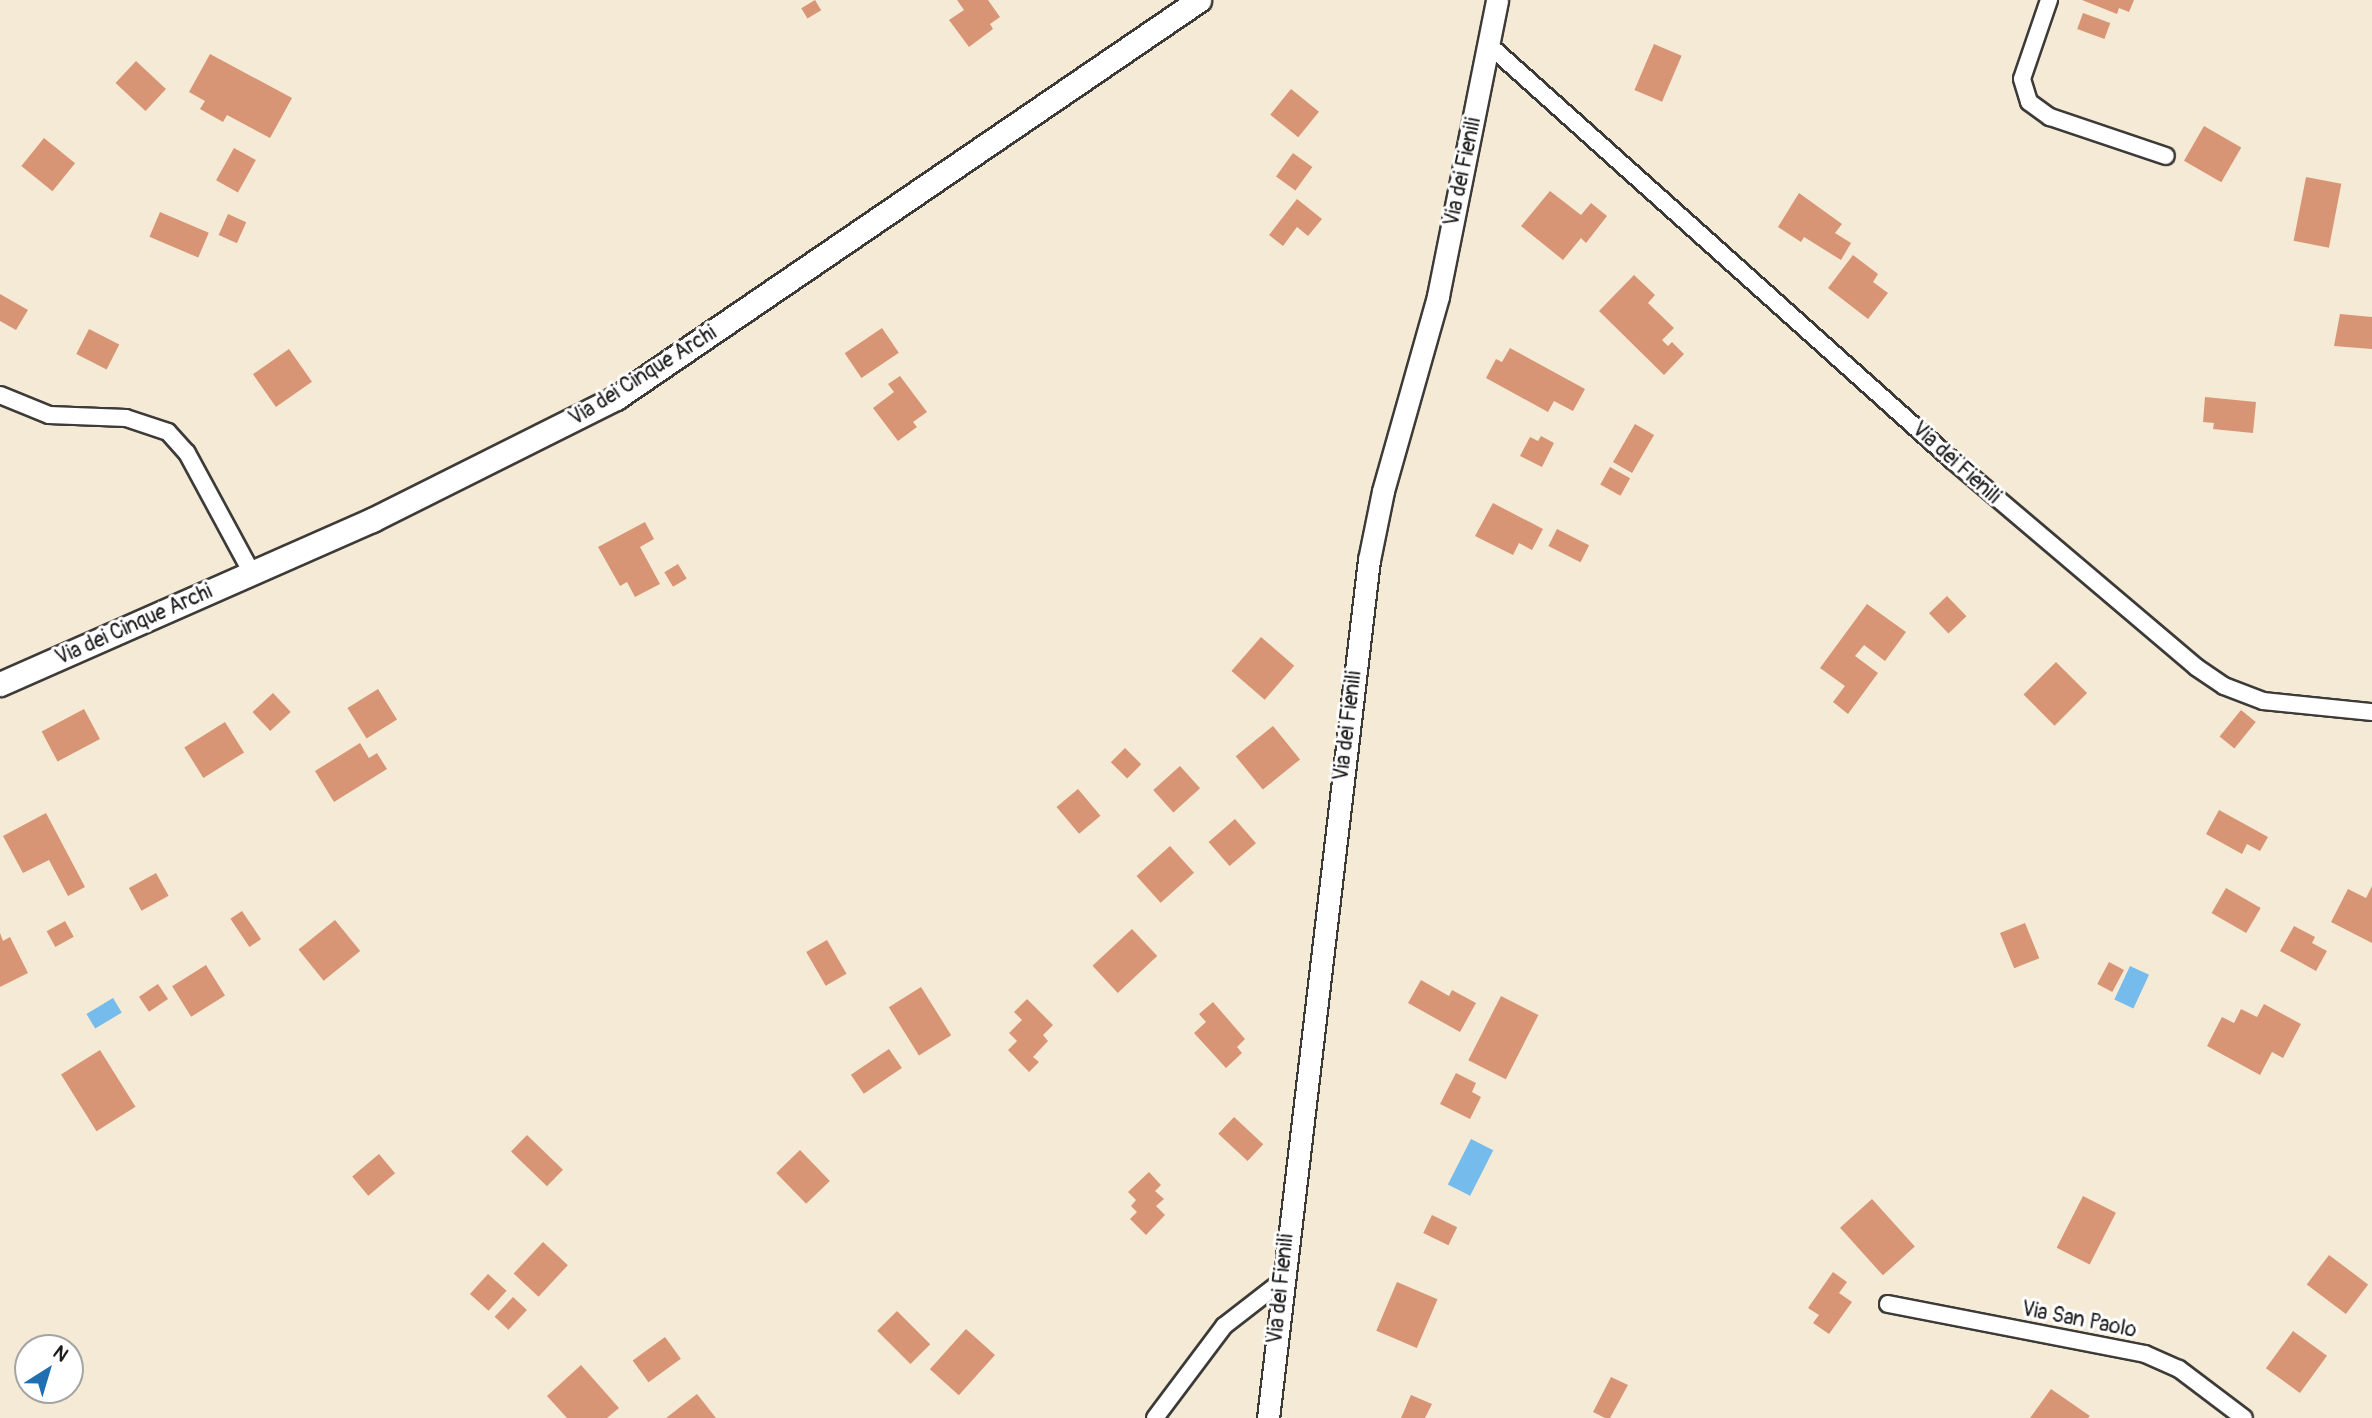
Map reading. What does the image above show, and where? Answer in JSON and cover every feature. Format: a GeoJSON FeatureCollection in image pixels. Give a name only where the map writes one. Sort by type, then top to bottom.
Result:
{"type":"FeatureCollection","features":[{"type":"Feature","properties":{"kind":"main road","name":"Via dei Cinque Archi"},"geometry":{"type":"LineString","coordinates":[[0,684],[399,507],[634,387],[1199,0]]}},
{"type":"Feature","properties":{"kind":"street","name":"Via dei Fienili"},"geometry":{"type":"LineString","coordinates":[[1268,1418],[1282,1281],[1372,541],[1430,328],[1497,0]]}},
{"type":"Feature","properties":{"kind":"street"},"geometry":{"type":"LineString","coordinates":[[2049,0],[2022,79],[2029,102],[2050,117],[2166,156]]}},
{"type":"Feature","properties":{"kind":"street","name":"Via dei Fienili"},"geometry":{"type":"LineString","coordinates":[[1489,45],[1994,497],[2205,674],[2243,695],[2273,704],[2372,712]]}},
{"type":"Feature","properties":{"kind":"street"},"geometry":{"type":"LineString","coordinates":[[0,395],[49,415],[133,419],[168,432],[191,460],[252,573]]}},
{"type":"Feature","properties":{"kind":"street"},"geometry":{"type":"LineString","coordinates":[[1155,1418],[1224,1326],[1282,1281]]}},
{"type":"Feature","properties":{"kind":"street","name":"Via San Paolo"},"geometry":{"type":"LineString","coordinates":[[1888,1304],[2145,1354],[2179,1369],[2244,1418]]}},
{"type":"Feature","properties":{"kind":"water"},"geometry":{"type":"Polygon","coordinates":[[[2130,966],[2149,975],[2133,1008],[2114,1000],[2130,966]]]}},
{"type":"Feature","properties":{"kind":"water"},"geometry":{"type":"Polygon","coordinates":[[[113,998],[122,1013],[95,1029],[86,1014],[113,998]]]}},
{"type":"Feature","properties":{"kind":"water"},"geometry":{"type":"Polygon","coordinates":[[[1471,1139],[1493,1150],[1470,1196],[1448,1184],[1471,1139]]]}},
{"type":"Feature","properties":{"kind":"building"},"geometry":{"type":"Polygon","coordinates":[[[815,0],[821,10],[807,19],[801,8],[815,0]]]}},
{"type":"Feature","properties":{"kind":"building"},"geometry":{"type":"Polygon","coordinates":[[[957,0],[988,0],[1000,17],[990,24],[993,29],[969,47],[949,20],[964,10],[957,0]]]}},
{"type":"Feature","properties":{"kind":"building"},"geometry":{"type":"Polygon","coordinates":[[[2082,0],[2134,0],[2129,12],[2119,8],[2117,14],[2082,0]]]}},
{"type":"Feature","properties":{"kind":"building"},"geometry":{"type":"Polygon","coordinates":[[[2083,13],[2110,23],[2104,39],[2077,29],[2083,13]]]}},
{"type":"Feature","properties":{"kind":"building"},"geometry":{"type":"Polygon","coordinates":[[[1654,44],[1682,56],[1662,102],[1634,90],[1654,44]]]}},
{"type":"Feature","properties":{"kind":"building"},"geometry":{"type":"Polygon","coordinates":[[[210,54],[292,98],[270,138],[227,115],[223,122],[200,109],[205,101],[189,92],[210,54]]]}},
{"type":"Feature","properties":{"kind":"building"},"geometry":{"type":"Polygon","coordinates":[[[136,61],[166,89],[146,111],[116,83],[136,61]]]}},
{"type":"Feature","properties":{"kind":"building"},"geometry":{"type":"Polygon","coordinates":[[[1291,89],[1319,112],[1298,137],[1270,115],[1291,89]]]}},
{"type":"Feature","properties":{"kind":"building"},"geometry":{"type":"Polygon","coordinates":[[[2204,126],[2241,148],[2221,182],[2184,161],[2204,126]]]}},
{"type":"Feature","properties":{"kind":"building"},"geometry":{"type":"Polygon","coordinates":[[[44,138],[75,163],[52,191],[21,166],[44,138]]]}},
{"type":"Feature","properties":{"kind":"building"},"geometry":{"type":"Polygon","coordinates":[[[234,148],[256,160],[238,192],[216,180],[234,148]]]}},
{"type":"Feature","properties":{"kind":"building"},"geometry":{"type":"Polygon","coordinates":[[[1293,153],[1312,167],[1295,191],[1276,176],[1293,153]]]}},
{"type":"Feature","properties":{"kind":"building"},"geometry":{"type":"Polygon","coordinates":[[[2306,177],[2341,184],[2329,248],[2294,241],[2306,177]]]}},
{"type":"Feature","properties":{"kind":"building"},"geometry":{"type":"Polygon","coordinates":[[[1550,191],[1581,215],[1591,203],[1607,216],[1586,243],[1581,238],[1563,260],[1521,226],[1550,191]]]}},
{"type":"Feature","properties":{"kind":"building"},"geometry":{"type":"Polygon","coordinates":[[[1799,193],[1842,224],[1835,233],[1851,243],[1841,260],[1804,237],[1801,242],[1778,227],[1799,193]]]}},
{"type":"Feature","properties":{"kind":"building"},"geometry":{"type":"Polygon","coordinates":[[[1297,199],[1322,219],[1308,236],[1297,227],[1283,246],[1269,235],[1297,199]]]}},
{"type":"Feature","properties":{"kind":"building"},"geometry":{"type":"Polygon","coordinates":[[[160,212],[209,233],[198,258],[149,237],[160,212]]]}},
{"type":"Feature","properties":{"kind":"building"},"geometry":{"type":"Polygon","coordinates":[[[228,214],[246,222],[237,243],[219,235],[228,214]]]}},
{"type":"Feature","properties":{"kind":"building"},"geometry":{"type":"Polygon","coordinates":[[[1853,255],[1878,274],[1873,282],[1888,293],[1868,319],[1828,288],[1853,255]]]}},
{"type":"Feature","properties":{"kind":"building"},"geometry":{"type":"Polygon","coordinates":[[[1634,275],[1655,295],[1648,303],[1674,328],[1662,340],[1668,346],[1672,342],[1684,354],[1664,375],[1599,311],[1634,275]]]}},
{"type":"Feature","properties":{"kind":"building"},"geometry":{"type":"Polygon","coordinates":[[[0,294],[28,310],[16,330],[0,321],[0,294]]]}},
{"type":"Feature","properties":{"kind":"building"},"geometry":{"type":"Polygon","coordinates":[[[2340,314],[2372,317],[2372,349],[2334,346],[2340,314]]]}},
{"type":"Feature","properties":{"kind":"building"},"geometry":{"type":"Polygon","coordinates":[[[882,328],[899,353],[861,378],[845,353],[882,328]]]}},
{"type":"Feature","properties":{"kind":"building"},"geometry":{"type":"Polygon","coordinates":[[[89,329],[119,344],[107,369],[76,354],[89,329]]]}},
{"type":"Feature","properties":{"kind":"building"},"geometry":{"type":"Polygon","coordinates":[[[1510,348],[1585,389],[1573,411],[1554,401],[1548,412],[1486,378],[1496,359],[1502,362],[1510,348]]]}},
{"type":"Feature","properties":{"kind":"building"},"geometry":{"type":"Polygon","coordinates":[[[289,349],[312,382],[276,407],[253,374],[289,349]]]}},
{"type":"Feature","properties":{"kind":"building"},"geometry":{"type":"Polygon","coordinates":[[[900,376],[927,412],[913,422],[917,427],[898,441],[873,408],[894,392],[888,384],[900,376]]]}},
{"type":"Feature","properties":{"kind":"building"},"geometry":{"type":"Polygon","coordinates":[[[2205,397],[2256,402],[2253,433],[2213,429],[2214,423],[2203,422],[2205,397]]]}},
{"type":"Feature","properties":{"kind":"building"},"geometry":{"type":"Polygon","coordinates":[[[1635,424],[1654,435],[1632,473],[1613,462],[1635,424]]]}},
{"type":"Feature","properties":{"kind":"building"},"geometry":{"type":"Polygon","coordinates":[[[1541,436],[1554,443],[1542,467],[1520,456],[1530,437],[1538,441],[1541,436]]]}},
{"type":"Feature","properties":{"kind":"building"},"geometry":{"type":"Polygon","coordinates":[[[1610,467],[1630,478],[1620,496],[1600,484],[1610,467]]]}},
{"type":"Feature","properties":{"kind":"building"},"geometry":{"type":"Polygon","coordinates":[[[1493,503],[1543,529],[1532,550],[1519,543],[1513,555],[1475,536],[1493,503]]]}},
{"type":"Feature","properties":{"kind":"building"},"geometry":{"type":"Polygon","coordinates":[[[645,522],[654,539],[640,547],[660,584],[635,597],[627,582],[620,586],[598,547],[645,522]]]}},
{"type":"Feature","properties":{"kind":"building"},"geometry":{"type":"Polygon","coordinates":[[[1557,529],[1589,545],[1580,562],[1548,546],[1557,529]]]}},
{"type":"Feature","properties":{"kind":"building"},"geometry":{"type":"Polygon","coordinates":[[[678,564],[687,579],[673,587],[664,572],[678,564]]]}},
{"type":"Feature","properties":{"kind":"building"},"geometry":{"type":"Polygon","coordinates":[[[1947,596],[1966,616],[1948,634],[1929,613],[1947,596]]]}},
{"type":"Feature","properties":{"kind":"building"},"geometry":{"type":"Polygon","coordinates":[[[1867,604],[1906,632],[1885,661],[1864,645],[1855,656],[1878,673],[1848,714],[1833,702],[1845,686],[1820,668],[1867,604]]]}},
{"type":"Feature","properties":{"kind":"building"},"geometry":{"type":"Polygon","coordinates":[[[1261,637],[1294,666],[1265,700],[1231,671],[1261,637]]]}},
{"type":"Feature","properties":{"kind":"building"},"geometry":{"type":"Polygon","coordinates":[[[2056,662],[2087,693],[2055,726],[2023,695],[2056,662]]]}},
{"type":"Feature","properties":{"kind":"building"},"geometry":{"type":"Polygon","coordinates":[[[378,689],[397,720],[367,739],[347,708],[378,689]]]}},
{"type":"Feature","properties":{"kind":"building"},"geometry":{"type":"Polygon","coordinates":[[[273,693],[291,712],[270,731],[253,712],[273,693]]]}},
{"type":"Feature","properties":{"kind":"building"},"geometry":{"type":"Polygon","coordinates":[[[84,709],[100,739],[58,762],[42,732],[84,709]]]}},
{"type":"Feature","properties":{"kind":"building"},"geometry":{"type":"Polygon","coordinates":[[[2241,710],[2256,722],[2234,748],[2220,736],[2241,710]]]}},
{"type":"Feature","properties":{"kind":"building"},"geometry":{"type":"Polygon","coordinates":[[[225,722],[244,753],[203,778],[184,747],[225,722]]]}},
{"type":"Feature","properties":{"kind":"building"},"geometry":{"type":"Polygon","coordinates":[[[1273,726],[1300,759],[1263,790],[1236,756],[1273,726]]]}},
{"type":"Feature","properties":{"kind":"building"},"geometry":{"type":"Polygon","coordinates":[[[360,743],[369,758],[377,753],[387,769],[334,802],[315,771],[360,743]]]}},
{"type":"Feature","properties":{"kind":"building"},"geometry":{"type":"Polygon","coordinates":[[[1125,748],[1141,764],[1127,778],[1111,762],[1125,748]]]}},
{"type":"Feature","properties":{"kind":"building"},"geometry":{"type":"Polygon","coordinates":[[[1180,766],[1200,788],[1173,812],[1153,790],[1180,766]]]}},
{"type":"Feature","properties":{"kind":"building"},"geometry":{"type":"Polygon","coordinates":[[[1078,789],[1100,816],[1079,834],[1057,807],[1078,789]]]}},
{"type":"Feature","properties":{"kind":"building"},"geometry":{"type":"Polygon","coordinates":[[[2219,810],[2268,837],[2260,851],[2247,844],[2242,854],[2206,834],[2219,810]]]}},
{"type":"Feature","properties":{"kind":"building"},"geometry":{"type":"Polygon","coordinates":[[[46,813],[85,887],[68,896],[49,860],[23,873],[3,836],[46,813]]]}},
{"type":"Feature","properties":{"kind":"building"},"geometry":{"type":"Polygon","coordinates":[[[1235,819],[1256,843],[1230,866],[1209,842],[1235,819]]]}},
{"type":"Feature","properties":{"kind":"building"},"geometry":{"type":"Polygon","coordinates":[[[1170,846],[1194,873],[1161,903],[1137,876],[1170,846]]]}},
{"type":"Feature","properties":{"kind":"building"},"geometry":{"type":"Polygon","coordinates":[[[156,873],[169,896],[141,911],[129,888],[156,873]]]}},
{"type":"Feature","properties":{"kind":"building"},"geometry":{"type":"Polygon","coordinates":[[[2372,886],[2372,943],[2331,922],[2348,889],[2366,898],[2372,886]]]}},
{"type":"Feature","properties":{"kind":"building"},"geometry":{"type":"Polygon","coordinates":[[[2226,888],[2261,908],[2246,933],[2212,913],[2226,888]]]}},
{"type":"Feature","properties":{"kind":"building"},"geometry":{"type":"Polygon","coordinates":[[[242,911],[261,939],[249,947],[230,919],[242,911]]]}},
{"type":"Feature","properties":{"kind":"building"},"geometry":{"type":"Polygon","coordinates":[[[335,920],[360,951],[324,981],[298,950],[335,920]]]}},
{"type":"Feature","properties":{"kind":"building"},"geometry":{"type":"Polygon","coordinates":[[[65,921],[74,937],[55,947],[47,931],[65,921]]]}},
{"type":"Feature","properties":{"kind":"building"},"geometry":{"type":"Polygon","coordinates":[[[2025,923],[2039,958],[2014,968],[2000,933],[2025,923]]]}},
{"type":"Feature","properties":{"kind":"building"},"geometry":{"type":"Polygon","coordinates":[[[2294,926],[2315,937],[2312,943],[2327,951],[2316,971],[2280,951],[2294,926]]]}},
{"type":"Feature","properties":{"kind":"building"},"geometry":{"type":"Polygon","coordinates":[[[1132,929],[1157,956],[1118,993],[1093,966],[1132,929]]]}},
{"type":"Feature","properties":{"kind":"building"},"geometry":{"type":"Polygon","coordinates":[[[0,933],[3,941],[10,937],[28,973],[0,987],[0,933]]]}},
{"type":"Feature","properties":{"kind":"building"},"geometry":{"type":"Polygon","coordinates":[[[827,940],[847,974],[826,986],[806,952],[827,940]]]}},
{"type":"Feature","properties":{"kind":"building"},"geometry":{"type":"Polygon","coordinates":[[[2109,962],[2124,970],[2112,992],[2097,984],[2109,962]]]}},
{"type":"Feature","properties":{"kind":"building"},"geometry":{"type":"Polygon","coordinates":[[[206,965],[225,996],[191,1017],[172,986],[206,965]]]}},
{"type":"Feature","properties":{"kind":"building"},"geometry":{"type":"Polygon","coordinates":[[[1421,980],[1449,996],[1452,990],[1476,1003],[1460,1032],[1408,1003],[1421,980]]]}},
{"type":"Feature","properties":{"kind":"building"},"geometry":{"type":"Polygon","coordinates":[[[158,984],[168,999],[149,1012],[139,997],[158,984]]]}},
{"type":"Feature","properties":{"kind":"building"},"geometry":{"type":"Polygon","coordinates":[[[921,987],[951,1035],[919,1055],[889,1007],[921,987]]]}},
{"type":"Feature","properties":{"kind":"building"},"geometry":{"type":"Polygon","coordinates":[[[1501,996],[1538,1015],[1506,1079],[1468,1060],[1501,996]]]}},
{"type":"Feature","properties":{"kind":"building"},"geometry":{"type":"Polygon","coordinates":[[[1027,999],[1053,1025],[1043,1035],[1048,1041],[1033,1057],[1039,1062],[1029,1072],[1008,1050],[1017,1041],[1009,1033],[1022,1020],[1014,1012],[1027,999]]]}},
{"type":"Feature","properties":{"kind":"building"},"geometry":{"type":"Polygon","coordinates":[[[1213,1002],[1245,1039],[1237,1047],[1242,1053],[1226,1068],[1194,1033],[1206,1022],[1199,1014],[1213,1002]]]}},
{"type":"Feature","properties":{"kind":"building"},"geometry":{"type":"Polygon","coordinates":[[[2264,1004],[2301,1024],[2283,1058],[2272,1052],[2260,1075],[2207,1046],[2222,1017],[2234,1023],[2241,1009],[2257,1017],[2264,1004]]]}},
{"type":"Feature","properties":{"kind":"building"},"geometry":{"type":"Polygon","coordinates":[[[889,1049],[902,1068],[864,1094],[851,1075],[889,1049]]]}},
{"type":"Feature","properties":{"kind":"building"},"geometry":{"type":"Polygon","coordinates":[[[100,1050],[136,1107],[96,1131],[61,1074],[100,1050]]]}},
{"type":"Feature","properties":{"kind":"building"},"geometry":{"type":"Polygon","coordinates":[[[1456,1073],[1476,1083],[1472,1092],[1481,1097],[1470,1119],[1440,1104],[1456,1073]]]}},
{"type":"Feature","properties":{"kind":"building"},"geometry":{"type":"Polygon","coordinates":[[[1234,1117],[1263,1144],[1248,1161],[1218,1134],[1234,1117]]]}},
{"type":"Feature","properties":{"kind":"building"},"geometry":{"type":"Polygon","coordinates":[[[527,1135],[563,1170],[547,1186],[511,1152],[527,1135]]]}},
{"type":"Feature","properties":{"kind":"building"},"geometry":{"type":"Polygon","coordinates":[[[800,1150],[830,1181],[806,1204],[776,1173],[800,1150]]]}},
{"type":"Feature","properties":{"kind":"building"},"geometry":{"type":"Polygon","coordinates":[[[379,1154],[395,1173],[368,1196],[352,1176],[379,1154]]]}},
{"type":"Feature","properties":{"kind":"building"},"geometry":{"type":"Polygon","coordinates":[[[1149,1172],[1161,1185],[1155,1191],[1164,1199],[1156,1206],[1165,1215],[1146,1235],[1130,1219],[1137,1212],[1131,1206],[1136,1200],[1128,1192],[1149,1172]]]}},
{"type":"Feature","properties":{"kind":"building"},"geometry":{"type":"Polygon","coordinates":[[[2083,1196],[2116,1213],[2090,1264],[2057,1248],[2083,1196]]]}},
{"type":"Feature","properties":{"kind":"building"},"geometry":{"type":"Polygon","coordinates":[[[1872,1199],[1915,1247],[1883,1275],[1840,1228],[1872,1199]]]}},
{"type":"Feature","properties":{"kind":"building"},"geometry":{"type":"Polygon","coordinates":[[[1432,1215],[1457,1227],[1448,1245],[1423,1233],[1432,1215]]]}},
{"type":"Feature","properties":{"kind":"building"},"geometry":{"type":"Polygon","coordinates":[[[543,1242],[568,1265],[539,1297],[514,1273],[543,1242]]]}},
{"type":"Feature","properties":{"kind":"building"},"geometry":{"type":"Polygon","coordinates":[[[2329,1255],[2368,1284],[2346,1314],[2307,1285],[2329,1255]]]}},
{"type":"Feature","properties":{"kind":"building"},"geometry":{"type":"Polygon","coordinates":[[[1833,1272],[1847,1282],[1839,1293],[1852,1302],[1829,1334],[1813,1323],[1819,1315],[1808,1308],[1833,1272]]]}},
{"type":"Feature","properties":{"kind":"building"},"geometry":{"type":"Polygon","coordinates":[[[488,1274],[507,1291],[489,1311],[470,1294],[488,1274]]]}},
{"type":"Feature","properties":{"kind":"building"},"geometry":{"type":"Polygon","coordinates":[[[1397,1282],[1438,1299],[1417,1348],[1376,1331],[1397,1282]]]}},
{"type":"Feature","properties":{"kind":"building"},"geometry":{"type":"Polygon","coordinates":[[[513,1297],[527,1310],[508,1330],[495,1317],[513,1297]]]}},
{"type":"Feature","properties":{"kind":"building"},"geometry":{"type":"Polygon","coordinates":[[[897,1311],[930,1344],[910,1364],[877,1331],[897,1311]]]}},
{"type":"Feature","properties":{"kind":"building"},"geometry":{"type":"Polygon","coordinates":[[[966,1329],[995,1355],[959,1395],[930,1369],[966,1329]]]}},
{"type":"Feature","properties":{"kind":"building"},"geometry":{"type":"Polygon","coordinates":[[[2293,1331],[2327,1356],[2300,1393],[2266,1368],[2293,1331]]]}},
{"type":"Feature","properties":{"kind":"building"},"geometry":{"type":"Polygon","coordinates":[[[665,1337],[681,1359],[649,1382],[633,1361],[665,1337]]]}},
{"type":"Feature","properties":{"kind":"building"},"geometry":{"type":"Polygon","coordinates":[[[581,1365],[619,1408],[607,1418],[567,1418],[547,1396],[581,1365]]]}},
{"type":"Feature","properties":{"kind":"building"},"geometry":{"type":"Polygon","coordinates":[[[1611,1377],[1628,1385],[1610,1418],[1605,1418],[1593,1412],[1611,1377]]]}},
{"type":"Feature","properties":{"kind":"building"},"geometry":{"type":"Polygon","coordinates":[[[2051,1389],[2090,1416],[2030,1418],[2051,1389]]]}},
{"type":"Feature","properties":{"kind":"building"},"geometry":{"type":"Polygon","coordinates":[[[697,1394],[716,1418],[666,1418],[697,1394]]]}},
{"type":"Feature","properties":{"kind":"building"},"geometry":{"type":"Polygon","coordinates":[[[1411,1395],[1432,1404],[1425,1418],[1401,1418],[1411,1395]]]}}]}
